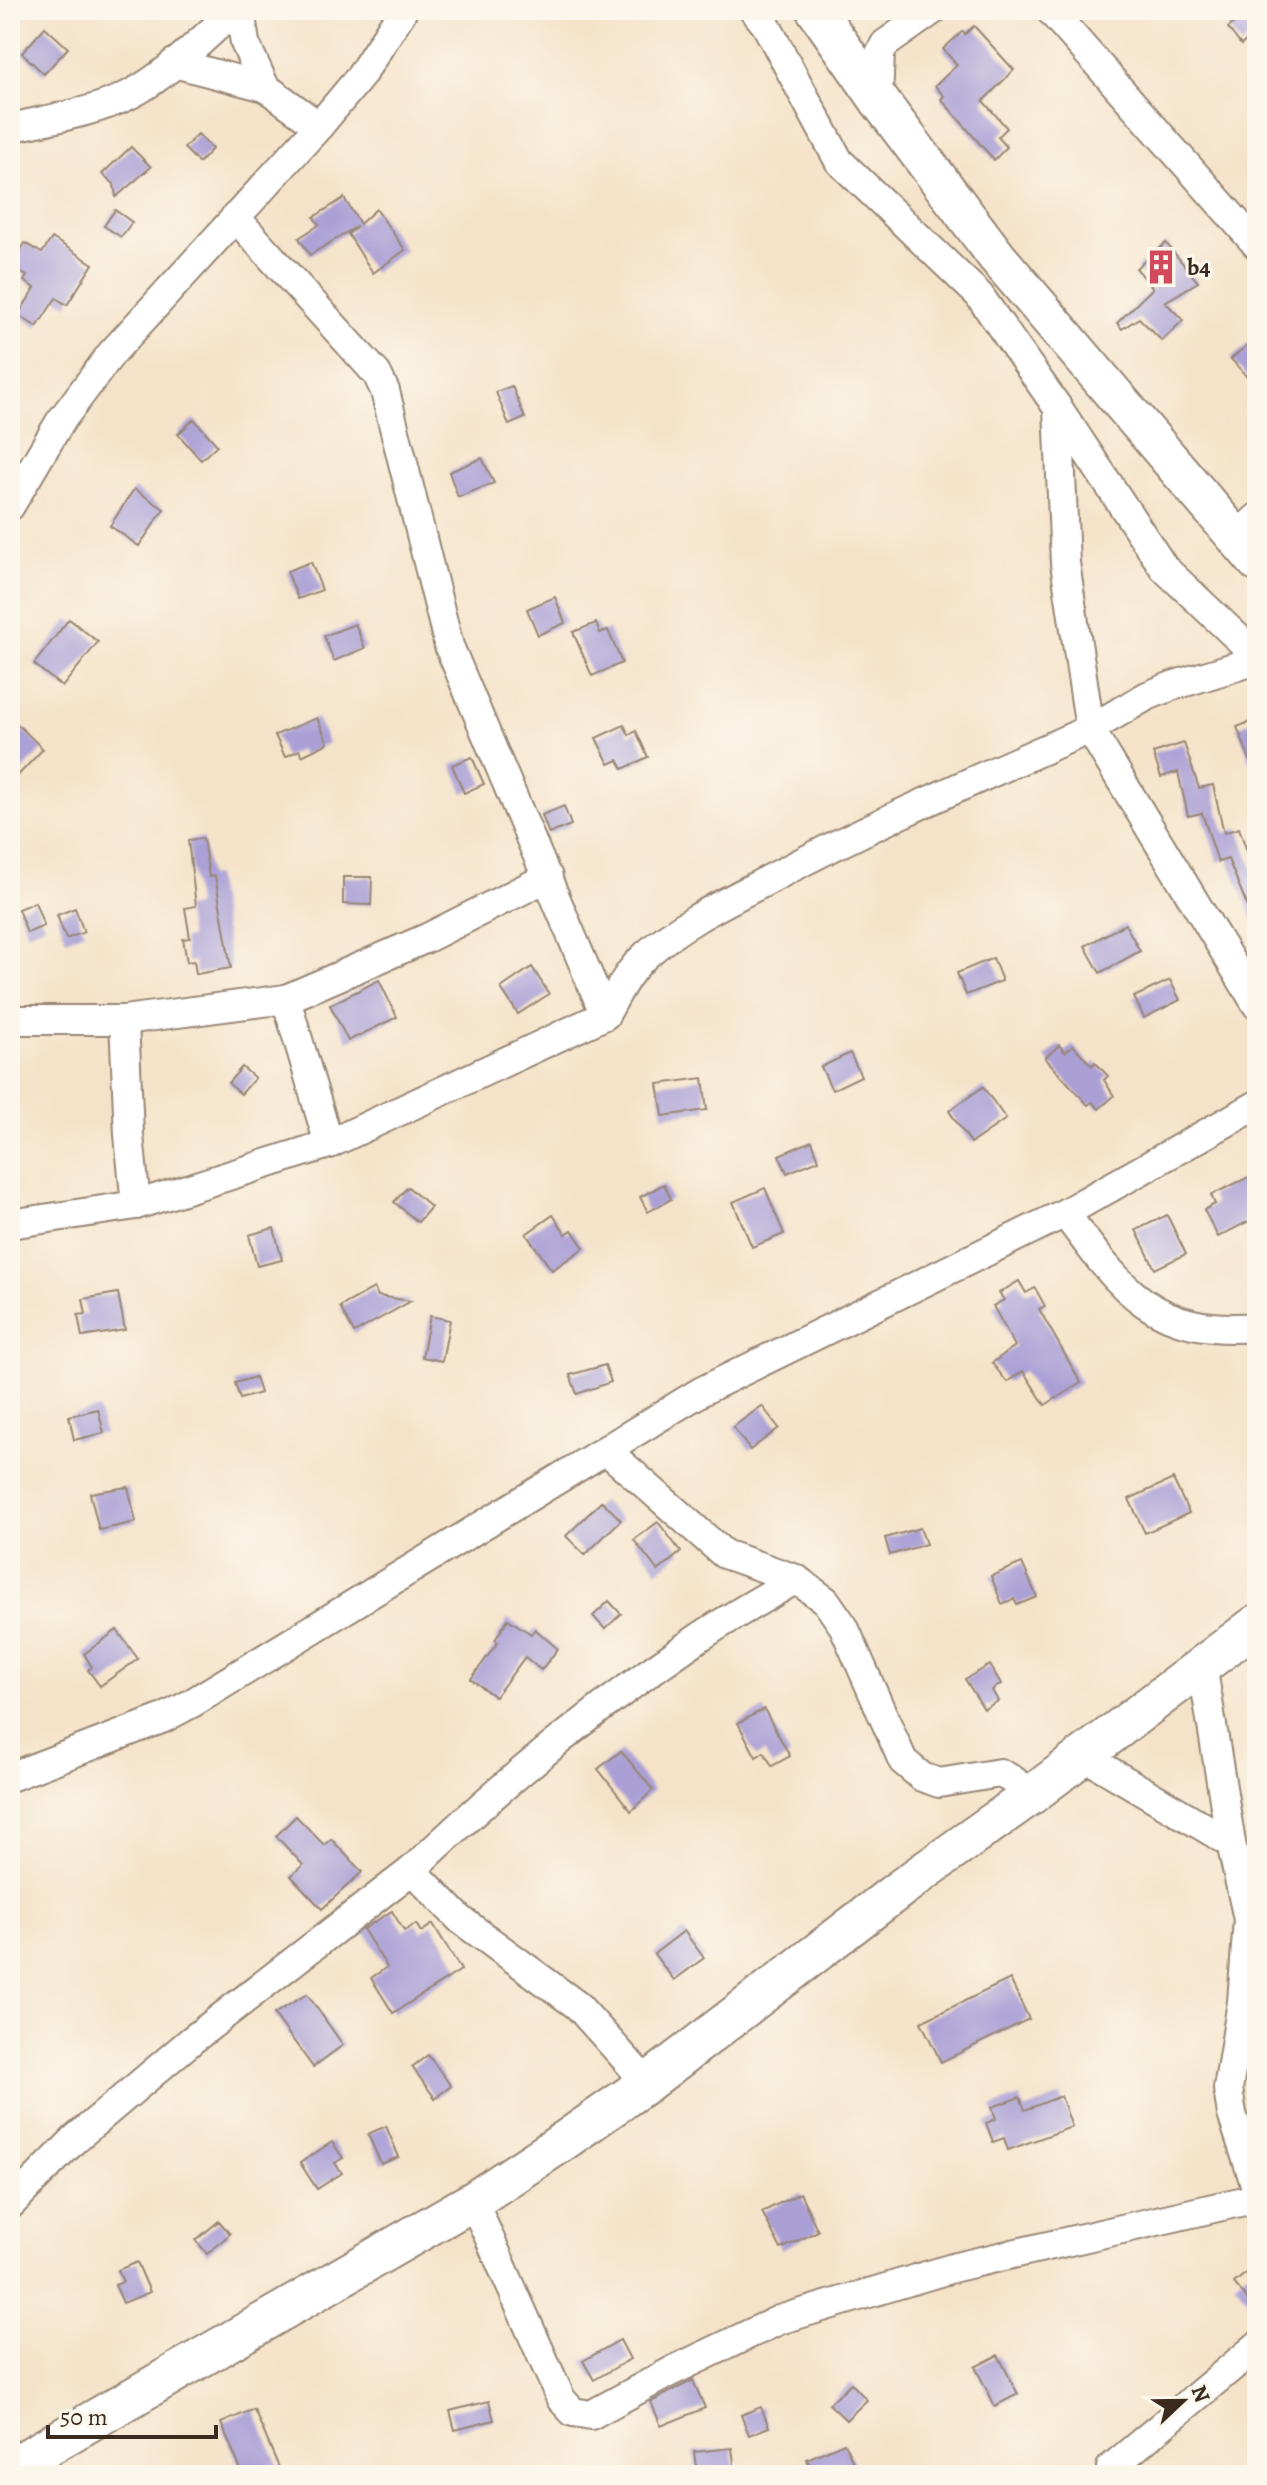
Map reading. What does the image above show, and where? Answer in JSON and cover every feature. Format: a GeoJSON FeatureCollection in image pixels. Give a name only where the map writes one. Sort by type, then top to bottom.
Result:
{"type":"FeatureCollection","features":[{"type":"Feature","properties":{"kind":"street"},"geometry":{"type":"LineString","coordinates":[[10,128],[109,103],[131,94],[238,10],[245,43],[265,87]]}},
{"type":"Feature","properties":{"kind":"street"},"geometry":{"type":"LineString","coordinates":[[10,506],[60,422],[111,354],[319,126],[360,77],[403,10]]}},
{"type":"Feature","properties":{"kind":"street"},"geometry":{"type":"LineString","coordinates":[[10,1224],[136,1205],[329,1144],[605,1015],[627,976],[645,956],[667,938],[727,901],[887,818],[1090,729],[1147,696],[1257,658],[1164,568],[979,295],[839,161],[766,25],[754,10]]}},
{"type":"Feature","properties":{"kind":"street"},"geometry":{"type":"LineString","coordinates":[[816,10],[878,99],[997,257],[1250,539]]}},
{"type":"Feature","properties":{"kind":"street"},"geometry":{"type":"LineString","coordinates":[[878,99],[880,53],[885,44],[933,10]]}},
{"type":"Feature","properties":{"kind":"street"},"geometry":{"type":"LineString","coordinates":[[1050,10],[1257,245]]}},
{"type":"Feature","properties":{"kind":"street"},"geometry":{"type":"LineString","coordinates":[[174,63],[265,87],[319,126]]}},
{"type":"Feature","properties":{"kind":"street"},"geometry":{"type":"LineString","coordinates":[[235,217],[377,374],[385,391],[442,627],[605,1015]]}},
{"type":"Feature","properties":{"kind":"street"},"geometry":{"type":"LineString","coordinates":[[1058,408],[1065,563],[1090,729],[1257,1005]]}},
{"type":"Feature","properties":{"kind":"street"},"geometry":{"type":"LineString","coordinates":[[10,1020],[124,1020],[286,999],[427,938],[548,877]]}},
{"type":"Feature","properties":{"kind":"street"},"geometry":{"type":"LineString","coordinates":[[286,999],[329,1144]]}},
{"type":"Feature","properties":{"kind":"street"},"geometry":{"type":"LineString","coordinates":[[124,1020],[129,1135],[136,1205]]}},
{"type":"Feature","properties":{"kind":"street"},"geometry":{"type":"LineString","coordinates":[[10,1777],[164,1718],[192,1703],[702,1391],[1065,1213],[1257,1105]]}},
{"type":"Feature","properties":{"kind":"street"},"geometry":{"type":"LineString","coordinates":[[1065,1213],[1112,1276],[1158,1313],[1194,1325],[1226,1329],[1257,1327]]}},
{"type":"Feature","properties":{"kind":"street"},"geometry":{"type":"LineString","coordinates":[[606,1450],[724,1554],[796,1579],[826,1601],[844,1627],[903,1761],[922,1777],[939,1783],[1000,1773],[1030,1796]]}},
{"type":"Feature","properties":{"kind":"street"},"geometry":{"type":"LineString","coordinates":[[10,2205],[75,2139],[192,2040],[412,1870],[471,1812],[582,1721],[699,1637],[796,1579]]}},
{"type":"Feature","properties":{"kind":"street"},"geometry":{"type":"LineString","coordinates":[[10,2468],[473,2201],[647,2083],[901,1888],[1030,1796],[1257,1624]]}},
{"type":"Feature","properties":{"kind":"street"},"geometry":{"type":"LineString","coordinates":[[1202,1664],[1231,1843],[1253,1920],[1228,2089],[1232,2114],[1257,2190]]}},
{"type":"Feature","properties":{"kind":"street"},"geometry":{"type":"LineString","coordinates":[[1082,1755],[1231,1843]]}},
{"type":"Feature","properties":{"kind":"street"},"geometry":{"type":"LineString","coordinates":[[412,1870],[461,1920],[578,2006],[647,2083]]}},
{"type":"Feature","properties":{"kind":"street"},"geometry":{"type":"LineString","coordinates":[[473,2201],[561,2399],[573,2412],[591,2415],[672,2371],[779,2320],[956,2267],[1257,2198]]}},
{"type":"Feature","properties":{"kind":"street"},"geometry":{"type":"LineString","coordinates":[[1111,2468],[1257,2346]]}},
{"type":"Feature","properties":{"kind":"building"},"geometry":{"type":"Polygon","coordinates":[[[1226,10],[1257,10],[1257,32],[1241,45],[1228,28],[1235,22],[1226,10]]]}},
{"type":"Feature","properties":{"kind":"building"},"geometry":{"type":"Polygon","coordinates":[[[974,26],[1014,70],[983,101],[1007,128],[998,137],[1007,147],[994,160],[941,99],[944,96],[935,86],[957,65],[943,49],[963,31],[965,34],[974,26]]]}},
{"type":"Feature","properties":{"kind":"building"},"geometry":{"type":"Polygon","coordinates":[[[45,27],[68,48],[44,74],[22,53],[45,27]]]}},
{"type":"Feature","properties":{"kind":"building"},"geometry":{"type":"Polygon","coordinates":[[[198,134],[212,149],[199,163],[184,148],[198,134]]]}},
{"type":"Feature","properties":{"kind":"building"},"geometry":{"type":"Polygon","coordinates":[[[131,147],[151,167],[116,197],[114,184],[102,174],[131,147]]]}},
{"type":"Feature","properties":{"kind":"building"},"geometry":{"type":"Polygon","coordinates":[[[344,198],[360,224],[376,209],[405,250],[373,273],[348,234],[357,226],[310,255],[299,238],[319,225],[314,217],[344,198]]]}},
{"type":"Feature","properties":{"kind":"building"},"geometry":{"type":"Polygon","coordinates":[[[115,210],[132,222],[121,237],[104,226],[115,210]]]}},
{"type":"Feature","properties":{"kind":"building"},"geometry":{"type":"Polygon","coordinates":[[[52,238],[93,264],[67,305],[56,298],[37,327],[18,315],[35,288],[24,281],[27,276],[11,267],[25,243],[42,253],[52,238]]]}},
{"type":"Feature","properties":{"kind":"building"},"geometry":{"type":"Polygon","coordinates":[[[1166,243],[1198,282],[1165,302],[1183,320],[1162,341],[1139,318],[1122,329],[1117,323],[1153,288],[1136,268],[1166,243]]]}},
{"type":"Feature","properties":{"kind":"building"},"geometry":{"type":"Polygon","coordinates":[[[1257,336],[1257,388],[1231,359],[1257,336]]]}},
{"type":"Feature","properties":{"kind":"building"},"geometry":{"type":"Polygon","coordinates":[[[512,386],[525,418],[509,425],[496,392],[512,386]]]}},
{"type":"Feature","properties":{"kind":"building"},"geometry":{"type":"Polygon","coordinates":[[[194,419],[217,445],[201,460],[178,434],[194,419]]]}},
{"type":"Feature","properties":{"kind":"building"},"geometry":{"type":"Polygon","coordinates":[[[482,458],[494,483],[458,497],[449,472],[482,458]]]}},
{"type":"Feature","properties":{"kind":"building"},"geometry":{"type":"Polygon","coordinates":[[[134,489],[164,509],[139,546],[110,526],[134,489]]]}},
{"type":"Feature","properties":{"kind":"building"},"geometry":{"type":"Polygon","coordinates":[[[311,562],[322,590],[298,599],[287,571],[311,562]]]}},
{"type":"Feature","properties":{"kind":"building"},"geometry":{"type":"Polygon","coordinates":[[[555,597],[565,623],[538,635],[527,609],[555,597]]]}},
{"type":"Feature","properties":{"kind":"building"},"geometry":{"type":"Polygon","coordinates":[[[69,619],[98,642],[62,687],[34,664],[69,619]]]}},
{"type":"Feature","properties":{"kind":"building"},"geometry":{"type":"Polygon","coordinates":[[[596,623],[600,633],[608,630],[622,663],[592,676],[573,632],[596,623]]]}},
{"type":"Feature","properties":{"kind":"building"},"geometry":{"type":"Polygon","coordinates":[[[355,624],[365,648],[334,661],[324,636],[355,624]]]}},
{"type":"Feature","properties":{"kind":"building"},"geometry":{"type":"Polygon","coordinates":[[[10,717],[43,749],[10,784],[10,717]]]}},
{"type":"Feature","properties":{"kind":"building"},"geometry":{"type":"Polygon","coordinates":[[[317,718],[328,743],[302,756],[299,750],[285,757],[275,735],[317,718]]]}},
{"type":"Feature","properties":{"kind":"building"},"geometry":{"type":"Polygon","coordinates":[[[1257,719],[1257,775],[1256,775],[1237,727],[1257,719]]]}},
{"type":"Feature","properties":{"kind":"building"},"geometry":{"type":"Polygon","coordinates":[[[624,725],[629,735],[636,731],[648,757],[623,769],[618,760],[609,764],[596,738],[624,725]]]}},
{"type":"Feature","properties":{"kind":"building"},"geometry":{"type":"Polygon","coordinates":[[[1184,743],[1199,788],[1213,785],[1224,833],[1239,828],[1257,880],[1257,929],[1228,859],[1218,862],[1202,813],[1188,816],[1178,772],[1161,777],[1153,753],[1184,743]]]}},
{"type":"Feature","properties":{"kind":"building"},"geometry":{"type":"Polygon","coordinates":[[[472,757],[484,784],[464,793],[452,765],[472,757]]]}},
{"type":"Feature","properties":{"kind":"building"},"geometry":{"type":"Polygon","coordinates":[[[564,806],[571,825],[549,834],[542,815],[564,806]]]}},
{"type":"Feature","properties":{"kind":"building"},"geometry":{"type":"Polygon","coordinates":[[[203,838],[209,877],[215,876],[231,968],[196,974],[194,961],[187,962],[183,939],[190,938],[185,908],[196,906],[188,840],[203,838]]]}},
{"type":"Feature","properties":{"kind":"building"},"geometry":{"type":"Polygon","coordinates":[[[343,877],[372,877],[371,905],[343,904],[343,877]]]}},
{"type":"Feature","properties":{"kind":"building"},"geometry":{"type":"Polygon","coordinates":[[[35,902],[44,926],[27,933],[18,909],[35,902]]]}},
{"type":"Feature","properties":{"kind":"building"},"geometry":{"type":"Polygon","coordinates":[[[75,908],[84,932],[66,939],[57,915],[75,908]]]}},
{"type":"Feature","properties":{"kind":"building"},"geometry":{"type":"Polygon","coordinates":[[[1125,924],[1140,951],[1100,973],[1085,946],[1125,924]]]}},
{"type":"Feature","properties":{"kind":"building"},"geometry":{"type":"Polygon","coordinates":[[[993,958],[1002,981],[966,995],[957,973],[993,958]]]}},
{"type":"Feature","properties":{"kind":"building"},"geometry":{"type":"Polygon","coordinates":[[[532,967],[549,994],[518,1014],[501,988],[532,967]]]}},
{"type":"Feature","properties":{"kind":"building"},"geometry":{"type":"Polygon","coordinates":[[[379,980],[397,1017],[348,1041],[330,1005],[379,980]]]}},
{"type":"Feature","properties":{"kind":"building"},"geometry":{"type":"Polygon","coordinates":[[[1170,980],[1180,1000],[1144,1018],[1134,997],[1170,980]]]}},
{"type":"Feature","properties":{"kind":"building"},"geometry":{"type":"Polygon","coordinates":[[[1059,1045],[1065,1052],[1073,1045],[1092,1066],[1095,1062],[1108,1076],[1104,1080],[1114,1096],[1099,1109],[1092,1102],[1088,1105],[1045,1058],[1059,1045]]]}},
{"type":"Feature","properties":{"kind":"building"},"geometry":{"type":"Polygon","coordinates":[[[850,1053],[861,1076],[832,1090],[821,1067],[850,1053]]]}},
{"type":"Feature","properties":{"kind":"building"},"geometry":{"type":"Polygon","coordinates":[[[242,1067],[255,1078],[241,1094],[228,1083],[242,1067]]]}},
{"type":"Feature","properties":{"kind":"building"},"geometry":{"type":"Polygon","coordinates":[[[703,1078],[707,1110],[663,1116],[658,1084],[703,1078]]]}},
{"type":"Feature","properties":{"kind":"building"},"geometry":{"type":"Polygon","coordinates":[[[983,1087],[1006,1119],[971,1143],[949,1111],[983,1087]]]}},
{"type":"Feature","properties":{"kind":"building"},"geometry":{"type":"Polygon","coordinates":[[[812,1141],[819,1160],[787,1173],[779,1155],[812,1141]]]}},
{"type":"Feature","properties":{"kind":"building"},"geometry":{"type":"Polygon","coordinates":[[[1257,1173],[1257,1217],[1218,1237],[1204,1210],[1215,1204],[1211,1195],[1257,1173]]]}},
{"type":"Feature","properties":{"kind":"building"},"geometry":{"type":"Polygon","coordinates":[[[664,1184],[671,1199],[648,1212],[640,1197],[664,1184]]]}},
{"type":"Feature","properties":{"kind":"building"},"geometry":{"type":"Polygon","coordinates":[[[408,1187],[431,1207],[418,1222],[394,1202],[408,1187]]]}},
{"type":"Feature","properties":{"kind":"building"},"geometry":{"type":"Polygon","coordinates":[[[765,1188],[784,1234],[752,1247],[733,1202],[765,1188]]]}},
{"type":"Feature","properties":{"kind":"building"},"geometry":{"type":"Polygon","coordinates":[[[553,1215],[566,1234],[572,1230],[584,1248],[552,1270],[526,1234],[553,1215]]]}},
{"type":"Feature","properties":{"kind":"building"},"geometry":{"type":"Polygon","coordinates":[[[1167,1215],[1186,1254],[1155,1269],[1136,1230],[1167,1215]]]}},
{"type":"Feature","properties":{"kind":"building"},"geometry":{"type":"Polygon","coordinates":[[[274,1228],[282,1260],[257,1266],[249,1235],[274,1228]]]}},
{"type":"Feature","properties":{"kind":"building"},"geometry":{"type":"Polygon","coordinates":[[[1019,1281],[1026,1293],[1035,1288],[1045,1306],[1039,1309],[1081,1383],[1045,1405],[1023,1371],[1007,1382],[992,1363],[1015,1346],[993,1306],[1004,1300],[999,1293],[1019,1281]]]}},
{"type":"Feature","properties":{"kind":"building"},"geometry":{"type":"Polygon","coordinates":[[[374,1288],[378,1296],[411,1301],[354,1333],[340,1307],[374,1288]]]}},
{"type":"Feature","properties":{"kind":"building"},"geometry":{"type":"Polygon","coordinates":[[[118,1293],[125,1330],[82,1337],[78,1315],[86,1314],[83,1299],[118,1293]]]}},
{"type":"Feature","properties":{"kind":"building"},"geometry":{"type":"Polygon","coordinates":[[[430,1316],[450,1320],[442,1361],[422,1357],[430,1316]]]}},
{"type":"Feature","properties":{"kind":"building"},"geometry":{"type":"Polygon","coordinates":[[[605,1365],[611,1382],[577,1394],[570,1375],[605,1365]]]}},
{"type":"Feature","properties":{"kind":"building"},"geometry":{"type":"Polygon","coordinates":[[[255,1377],[260,1393],[240,1399],[235,1383],[255,1377]]]}},
{"type":"Feature","properties":{"kind":"building"},"geometry":{"type":"Polygon","coordinates":[[[762,1406],[779,1428],[750,1450],[733,1427],[762,1406]]]}},
{"type":"Feature","properties":{"kind":"building"},"geometry":{"type":"Polygon","coordinates":[[[98,1409],[104,1433],[74,1440],[69,1416],[98,1409]]]}},
{"type":"Feature","properties":{"kind":"building"},"geometry":{"type":"Polygon","coordinates":[[[1173,1479],[1189,1513],[1145,1533],[1129,1499],[1173,1479]]]}},
{"type":"Feature","properties":{"kind":"building"},"geometry":{"type":"Polygon","coordinates":[[[128,1487],[136,1522],[99,1530],[90,1493],[128,1487]]]}},
{"type":"Feature","properties":{"kind":"building"},"geometry":{"type":"Polygon","coordinates":[[[602,1501],[621,1520],[585,1555],[566,1536],[602,1501]]]}},
{"type":"Feature","properties":{"kind":"building"},"geometry":{"type":"Polygon","coordinates":[[[658,1522],[681,1552],[658,1571],[634,1540],[658,1522]]]}},
{"type":"Feature","properties":{"kind":"building"},"geometry":{"type":"Polygon","coordinates":[[[920,1528],[926,1544],[890,1555],[885,1538],[920,1528]]]}},
{"type":"Feature","properties":{"kind":"building"},"geometry":{"type":"Polygon","coordinates":[[[1022,1563],[1037,1597],[1017,1605],[1014,1599],[1002,1604],[991,1576],[1022,1563]]]}},
{"type":"Feature","properties":{"kind":"building"},"geometry":{"type":"Polygon","coordinates":[[[609,1601],[621,1614],[605,1629],[593,1616],[609,1601]]]}},
{"type":"Feature","properties":{"kind":"building"},"geometry":{"type":"Polygon","coordinates":[[[508,1619],[531,1634],[535,1629],[558,1649],[541,1670],[525,1657],[495,1697],[471,1679],[498,1642],[495,1640],[508,1619]]]}},
{"type":"Feature","properties":{"kind":"building"},"geometry":{"type":"Polygon","coordinates":[[[117,1630],[138,1659],[100,1686],[88,1670],[92,1667],[84,1654],[117,1630]]]}},
{"type":"Feature","properties":{"kind":"building"},"geometry":{"type":"Polygon","coordinates":[[[990,1665],[1001,1684],[992,1690],[998,1701],[984,1709],[965,1679],[990,1665]]]}},
{"type":"Feature","properties":{"kind":"building"},"geometry":{"type":"Polygon","coordinates":[[[764,1709],[790,1756],[772,1766],[764,1752],[756,1757],[738,1723],[764,1709]]]}},
{"type":"Feature","properties":{"kind":"building"},"geometry":{"type":"Polygon","coordinates":[[[621,1751],[653,1790],[631,1811],[598,1769],[621,1751]]]}},
{"type":"Feature","properties":{"kind":"building"},"geometry":{"type":"Polygon","coordinates":[[[296,1816],[324,1845],[331,1839],[362,1872],[322,1909],[291,1876],[303,1865],[276,1836],[296,1816]]]}},
{"type":"Feature","properties":{"kind":"building"},"geometry":{"type":"Polygon","coordinates":[[[392,1911],[404,1931],[416,1924],[421,1932],[433,1924],[461,1970],[393,2013],[371,1978],[387,1967],[363,1929],[392,1911]]]}},
{"type":"Feature","properties":{"kind":"building"},"geometry":{"type":"Polygon","coordinates":[[[684,1931],[704,1958],[674,1980],[654,1954],[684,1931]]]}},
{"type":"Feature","properties":{"kind":"building"},"geometry":{"type":"Polygon","coordinates":[[[1010,1979],[1029,2019],[941,2062],[921,2022],[1010,1979]]]}},
{"type":"Feature","properties":{"kind":"building"},"geometry":{"type":"Polygon","coordinates":[[[307,1994],[343,2045],[313,2067],[274,2014],[307,1994]]]}},
{"type":"Feature","properties":{"kind":"building"},"geometry":{"type":"Polygon","coordinates":[[[428,2055],[451,2086],[435,2098],[412,2067],[428,2055]]]}},
{"type":"Feature","properties":{"kind":"building"},"geometry":{"type":"Polygon","coordinates":[[[1061,2096],[1072,2127],[1008,2150],[1004,2138],[993,2142],[986,2123],[996,2119],[992,2107],[1020,2097],[1025,2110],[1061,2096]]]}},
{"type":"Feature","properties":{"kind":"building"},"geometry":{"type":"Polygon","coordinates":[[[386,2126],[399,2157],[381,2164],[368,2134],[386,2126]]]}},
{"type":"Feature","properties":{"kind":"building"},"geometry":{"type":"Polygon","coordinates":[[[332,2142],[343,2158],[335,2163],[342,2173],[317,2189],[300,2163],[332,2142]]]}},
{"type":"Feature","properties":{"kind":"building"},"geometry":{"type":"Polygon","coordinates":[[[800,2193],[818,2231],[781,2249],[762,2212],[800,2193]]]}},
{"type":"Feature","properties":{"kind":"building"},"geometry":{"type":"Polygon","coordinates":[[[219,2221],[230,2234],[207,2254],[196,2240],[219,2221]]]}},
{"type":"Feature","properties":{"kind":"building"},"geometry":{"type":"Polygon","coordinates":[[[137,2262],[150,2292],[123,2303],[115,2285],[123,2282],[118,2270],[137,2262]]]}},
{"type":"Feature","properties":{"kind":"building"},"geometry":{"type":"Polygon","coordinates":[[[1257,2264],[1257,2311],[1234,2283],[1257,2264]]]}},
{"type":"Feature","properties":{"kind":"building"},"geometry":{"type":"Polygon","coordinates":[[[620,2340],[630,2359],[594,2380],[583,2361],[620,2340]]]}},
{"type":"Feature","properties":{"kind":"building"},"geometry":{"type":"Polygon","coordinates":[[[998,2355],[1018,2394],[995,2406],[975,2367],[998,2355]]]}},
{"type":"Feature","properties":{"kind":"building"},"geometry":{"type":"Polygon","coordinates":[[[693,2380],[705,2408],[661,2426],[651,2402],[693,2380]]]}},
{"type":"Feature","properties":{"kind":"building"},"geometry":{"type":"Polygon","coordinates":[[[851,2383],[867,2400],[846,2420],[829,2404],[851,2383]]]}},
{"type":"Feature","properties":{"kind":"building"},"geometry":{"type":"Polygon","coordinates":[[[489,2401],[494,2420],[455,2430],[450,2411],[489,2401]]]}},
{"type":"Feature","properties":{"kind":"building"},"geometry":{"type":"Polygon","coordinates":[[[761,2407],[769,2427],[749,2435],[741,2415],[761,2407]]]}},
{"type":"Feature","properties":{"kind":"building"},"geometry":{"type":"Polygon","coordinates":[[[254,2409],[280,2470],[268,2475],[243,2475],[221,2423],[254,2409]]]}},
{"type":"Feature","properties":{"kind":"building"},"geometry":{"type":"Polygon","coordinates":[[[844,2443],[854,2464],[828,2475],[814,2475],[807,2459],[844,2443]]]}},
{"type":"Feature","properties":{"kind":"building"},"geometry":{"type":"Polygon","coordinates":[[[732,2448],[735,2471],[697,2475],[694,2452],[732,2448]]]}},
{"type":"Feature","properties":{"kind":"place","name":"b4"},"geometry":{"type":"Point","coordinates":[1161,267]}}]}
